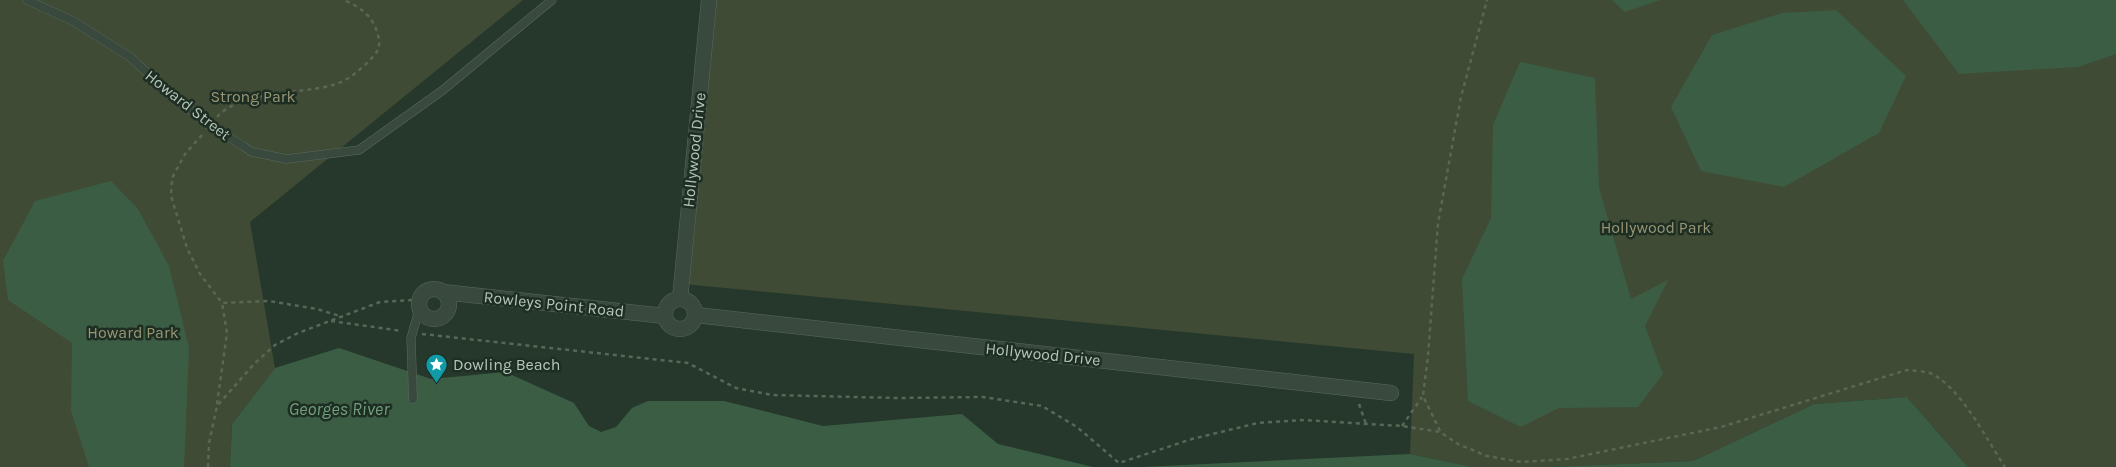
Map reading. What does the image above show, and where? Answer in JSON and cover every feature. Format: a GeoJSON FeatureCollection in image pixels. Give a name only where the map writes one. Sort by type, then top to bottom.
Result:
{"type":"FeatureCollection","features":[{"type":"Feature","properties":{"kind":"street","name":"Hollywood Drive"},"geometry":{"type":"LineString","coordinates":[[680,299],[709,0]]}},
{"type":"Feature","properties":{"kind":"street","name":"Rowleys Point Road"},"geometry":{"type":"LineString","coordinates":[[419,305],[421,296],[434,289],[443,292],[665,316]]}},
{"type":"Feature","properties":{"kind":"street"},"geometry":{"type":"LineString","coordinates":[[419,305],[422,315],[431,320],[441,318],[445,315],[449,306],[449,300],[443,292]]}},
{"type":"Feature","properties":{"kind":"street"},"geometry":{"type":"LineString","coordinates":[[680,299],[689,302],[693,306],[696,315],[688,328],[678,330],[669,325],[665,316],[667,306],[680,299]]}},
{"type":"Feature","properties":{"kind":"street","name":"Hollywood Drive"},"geometry":{"type":"LineString","coordinates":[[696,315],[1391,393]]}},
{"type":"Feature","properties":{"kind":"lane","name":"Howard Street"},"geometry":{"type":"LineString","coordinates":[[27,0],[73,21],[130,58],[210,126],[252,152],[287,159],[359,150],[443,90],[552,0]]}},
{"type":"Feature","properties":{"kind":"lane"},"geometry":{"type":"LineString","coordinates":[[413,398],[412,333],[419,305]]}},
{"type":"Feature","properties":{"kind":"path"},"geometry":{"type":"LineString","coordinates":[[208,467],[209,443],[227,333],[222,302],[200,274],[187,248],[171,196],[172,178],[185,154],[223,110],[236,104],[334,85],[356,74],[378,51],[380,40],[373,20],[354,4],[343,0]]}},
{"type":"Feature","properties":{"kind":"path"},"geometry":{"type":"LineString","coordinates":[[1402,426],[1423,396],[1438,223],[1460,97],[1487,0]]}},
{"type":"Feature","properties":{"kind":"path"},"geometry":{"type":"LineString","coordinates":[[222,302],[269,301],[317,309],[343,317]]}},
{"type":"Feature","properties":{"kind":"path"},"geometry":{"type":"LineString","coordinates":[[216,406],[255,363],[275,346],[298,333],[380,302],[419,305]]}},
{"type":"Feature","properties":{"kind":"path"},"geometry":{"type":"LineString","coordinates":[[331,321],[412,333],[688,363],[736,388],[772,395],[898,398],[983,397],[1042,406],[1076,428],[1119,463],[1192,439],[1258,423],[1304,420],[1402,426],[1440,432],[1458,444],[1487,456],[1521,462],[1567,459],[1720,427],[1907,370],[1929,373],[1947,384],[1960,398],[2005,467]]}},
{"type":"Feature","properties":{"kind":"path"},"geometry":{"type":"LineString","coordinates":[[1353,388],[1366,424]]}},
{"type":"Feature","properties":{"kind":"path"},"geometry":{"type":"LineString","coordinates":[[1423,396],[1440,432]]}},
{"type":"Feature","properties":{"kind":"green space","name":"Howard Park"},"geometry":{"type":"Polygon","coordinates":[[[0,0],[523,0],[250,222],[275,368],[232,424],[230,467],[0,467],[0,0]]]}},
{"type":"Feature","properties":{"kind":"green space","name":"Hollywood Park"},"geometry":{"type":"Polygon","coordinates":[[[714,0],[2116,0],[2116,467],[1968,467],[1907,397],[1814,404],[1693,461],[1549,467],[1473,467],[1410,454],[1414,354],[684,284],[714,0]]]}},
{"type":"Feature","properties":{"kind":"water"},"geometry":{"type":"Polygon","coordinates":[[[1612,0],[1660,0],[1625,12],[1612,0]]]}},
{"type":"Feature","properties":{"kind":"water"},"geometry":{"type":"Polygon","coordinates":[[[1903,0],[2116,0],[2116,54],[2078,67],[1959,74],[1903,0]]]}},
{"type":"Feature","properties":{"kind":"water"},"geometry":{"type":"Polygon","coordinates":[[[1836,10],[1906,76],[1879,133],[1784,187],[1701,171],[1671,107],[1712,35],[1782,13],[1836,10]]]}},
{"type":"Feature","properties":{"kind":"water"},"geometry":{"type":"Polygon","coordinates":[[[1520,62],[1595,78],[1599,188],[1631,299],[1668,280],[1645,326],[1663,374],[1638,407],[1559,408],[1521,427],[1468,401],[1462,279],[1491,218],[1493,125],[1520,62]]]}},
{"type":"Feature","properties":{"kind":"water"},"geometry":{"type":"Polygon","coordinates":[[[111,181],[138,209],[169,266],[189,348],[184,467],[89,467],[71,411],[72,343],[8,300],[3,261],[35,201],[111,181]]]}},
{"type":"Feature","properties":{"kind":"water","name":"Georges River"},"geometry":{"type":"Polygon","coordinates":[[[339,348],[431,379],[505,372],[574,403],[589,426],[601,432],[616,427],[632,408],[648,401],[724,401],[823,426],[962,414],[998,444],[1093,467],[230,467],[232,424],[275,368],[339,348]]]}},
{"type":"Feature","properties":{"kind":"water"},"geometry":{"type":"Polygon","coordinates":[[[1907,397],[1968,467],[1549,467],[1693,461],[1814,404],[1907,397]]]}},
{"type":"Feature","properties":{"kind":"water"},"geometry":{"type":"Polygon","coordinates":[[[1410,454],[1473,467],[1142,467],[1410,454]]]}},
{"type":"Feature","properties":{"kind":"place","name":"Dowling Beach"},"geometry":{"type":"Point","coordinates":[437,383]}},
{"type":"Feature","properties":{"kind":"park label","name":"Strong Park"},"geometry":{"type":"Point","coordinates":[253,96]}}]}
